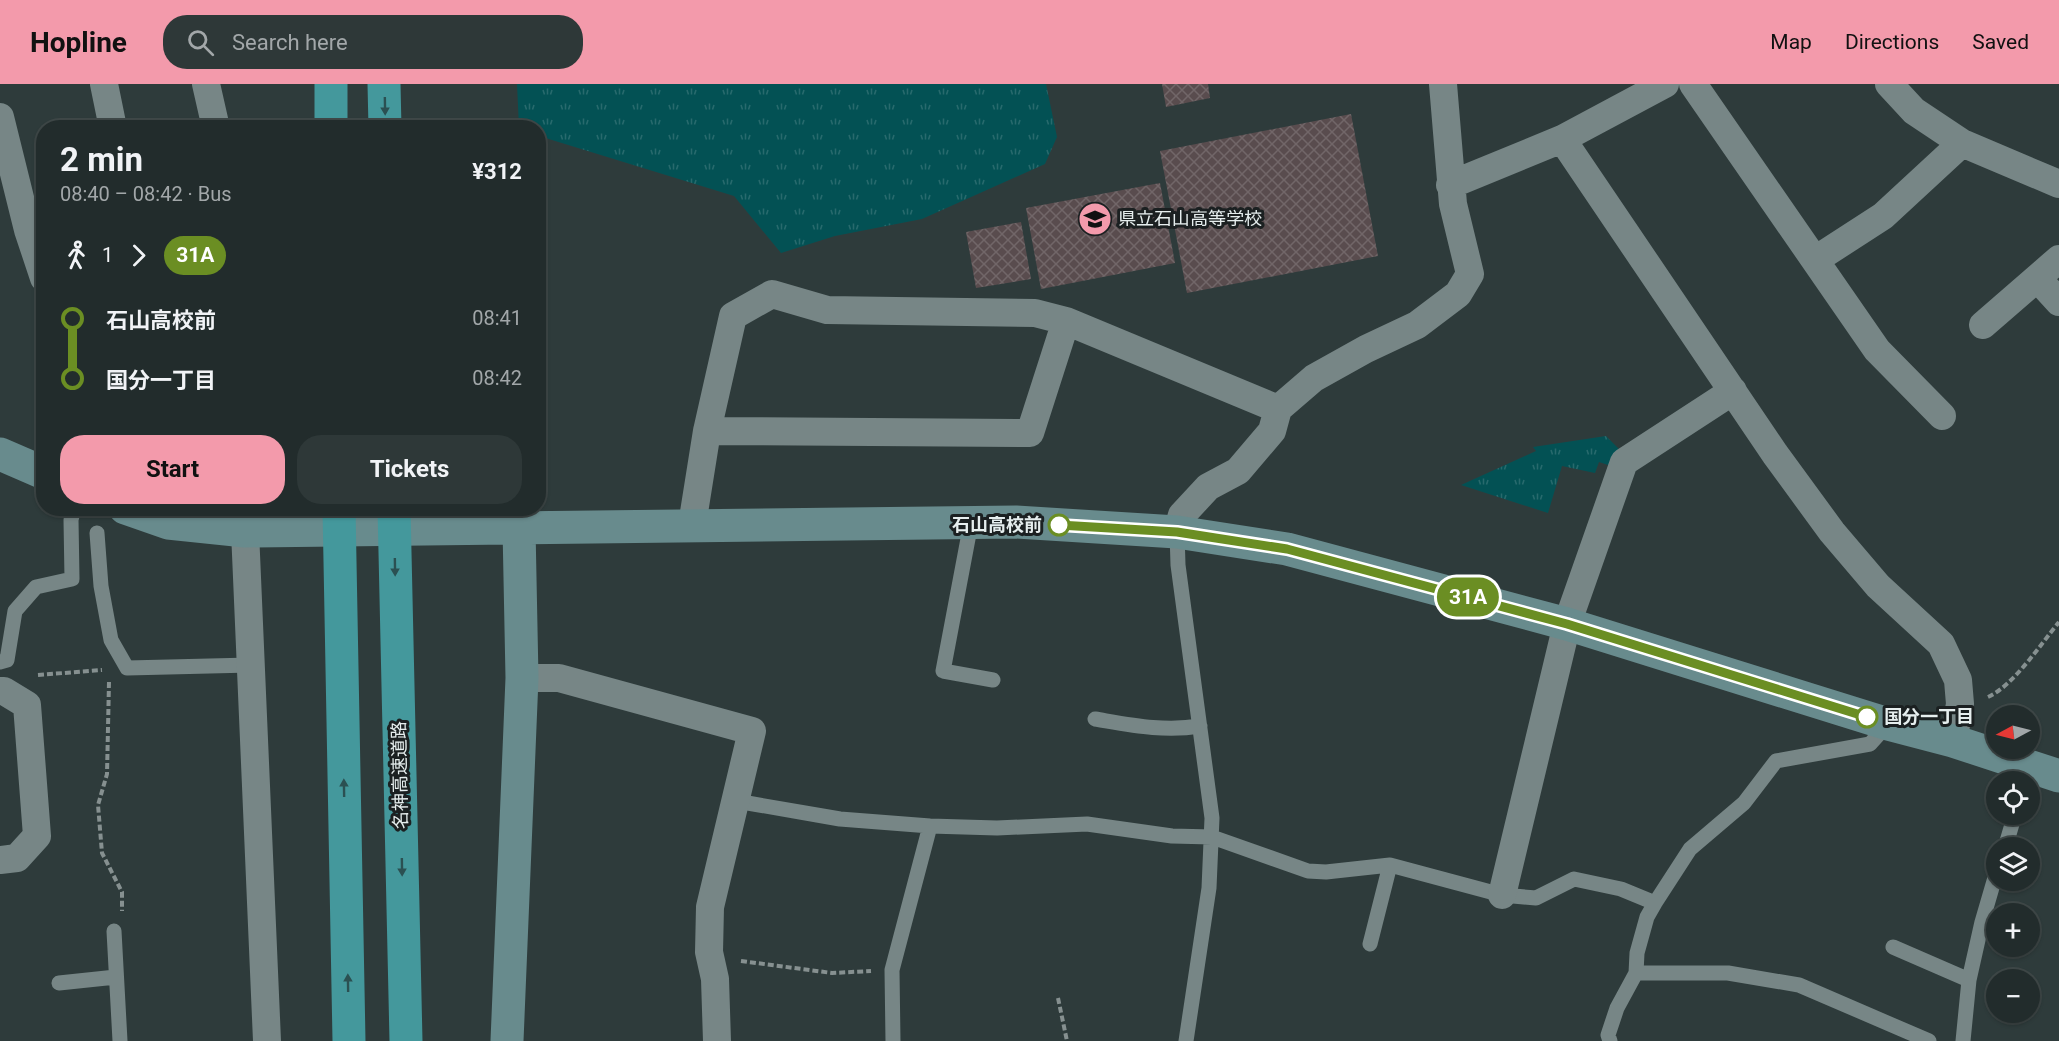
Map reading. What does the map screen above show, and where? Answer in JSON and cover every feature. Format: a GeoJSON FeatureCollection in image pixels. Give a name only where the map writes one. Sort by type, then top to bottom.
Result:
{"type":"FeatureCollection","features":[{"type":"Feature","properties":{"kind":"highway"},"geometry":{"type":"LineString","coordinates":[[331,84],[331,120]]}},
{"type":"Feature","properties":{"kind":"highway"},"geometry":{"type":"LineString","coordinates":[[384,84],[385,120]]}},
{"type":"Feature","properties":{"kind":"highway"},"geometry":{"type":"LineString","coordinates":[[339,516],[350,1041]]}},
{"type":"Feature","properties":{"kind":"highway","name":"名神高速道路"},"geometry":{"type":"LineString","coordinates":[[394,516],[406,1041]]}},
{"type":"Feature","properties":{"kind":"street"},"geometry":{"type":"LineString","coordinates":[[104,84],[111,120]]}},
{"type":"Feature","properties":{"kind":"street"},"geometry":{"type":"LineString","coordinates":[[206,84],[214,120]]}},
{"type":"Feature","properties":{"kind":"street"},"geometry":{"type":"LineString","coordinates":[[1177,532],[1182,515],[1208,487],[1238,471],[1272,431],[1278,408],[1314,378],[1366,349],[1417,325],[1458,294],[1470,274],[1450,185],[1443,84]]}},
{"type":"Feature","properties":{"kind":"street"},"geometry":{"type":"LineString","coordinates":[[1450,185],[1562,139],[1665,84]]}},
{"type":"Feature","properties":{"kind":"street"},"geometry":{"type":"LineString","coordinates":[[1693,84],[1877,350],[1942,416]]}},
{"type":"Feature","properties":{"kind":"street"},"geometry":{"type":"LineString","coordinates":[[1889,84],[1914,111],[1962,143],[2059,184]]}},
{"type":"Feature","properties":{"kind":"street"},"geometry":{"type":"LineString","coordinates":[[0,117],[36,254]]}},
{"type":"Feature","properties":{"kind":"street"},"geometry":{"type":"LineString","coordinates":[[1562,139],[1775,454],[1832,532],[1878,586],[1941,644],[1958,680],[1960,704],[1953,741]]}},
{"type":"Feature","properties":{"kind":"street"},"geometry":{"type":"LineString","coordinates":[[1815,260],[1883,216],[1962,143]]}},
{"type":"Feature","properties":{"kind":"street"},"geometry":{"type":"LineString","coordinates":[[1983,325],[2059,259]]}},
{"type":"Feature","properties":{"kind":"street"},"geometry":{"type":"LineString","coordinates":[[2038,279],[2059,302]]}},
{"type":"Feature","properties":{"kind":"street"},"geometry":{"type":"LineString","coordinates":[[692,525],[707,431],[733,316],[772,294],[827,310],[1035,314],[1066,321],[1278,408]]}},
{"type":"Feature","properties":{"kind":"street"},"geometry":{"type":"LineString","coordinates":[[707,431],[1030,433],[1066,321]]}},
{"type":"Feature","properties":{"kind":"street"},"geometry":{"type":"LineString","coordinates":[[1502,895],[1567,624],[1624,462],[1733,391]]}},
{"type":"Feature","properties":{"kind":"street"},"geometry":{"type":"LineString","coordinates":[[6,456],[36,469]]}},
{"type":"Feature","properties":{"kind":"street"},"geometry":{"type":"LineString","coordinates":[[148,516],[168,523],[475,529],[1016,522],[1177,532],[1287,549],[1567,624],[1888,724],[1953,741],[2028,771]]}},
{"type":"Feature","properties":{"kind":"street"},"geometry":{"type":"LineString","coordinates":[[235,525],[251,665],[267,1041]]}},
{"type":"Feature","properties":{"kind":"street"},"geometry":{"type":"LineString","coordinates":[[507,1041],[522,678],[519,528]]}},
{"type":"Feature","properties":{"kind":"street"},"geometry":{"type":"LineString","coordinates":[[522,678],[559,678],[752,731],[710,907],[709,952],[715,979],[717,1041]]}},
{"type":"Feature","properties":{"kind":"street"},"geometry":{"type":"LineString","coordinates":[[0,860],[17,858],[37,836],[27,705],[7,694]]}},
{"type":"Feature","properties":{"kind":"lane"},"geometry":{"type":"LineString","coordinates":[[0,662],[7,660],[15,611],[36,587],[72,579],[72,516]]}},
{"type":"Feature","properties":{"kind":"lane"},"geometry":{"type":"LineString","coordinates":[[971,523],[944,671],[993,680]]}},
{"type":"Feature","properties":{"kind":"lane"},"geometry":{"type":"LineString","coordinates":[[1177,532],[1178,565],[1212,818],[1209,888],[1186,1041]]}},
{"type":"Feature","properties":{"kind":"lane"},"geometry":{"type":"LineString","coordinates":[[97,533],[101,586],[111,640],[127,668],[251,665]]}},
{"type":"Feature","properties":{"kind":"lane"},"geometry":{"type":"LineString","coordinates":[[1095,719],[1145,728],[1181,729],[1200,726]]}},
{"type":"Feature","properties":{"kind":"lane"},"geometry":{"type":"LineString","coordinates":[[1610,1041],[1608,1035],[1617,1008],[1636,973],[1637,953],[1647,918],[1690,849],[1744,803],[1776,761],[1870,744],[1888,724]]}},
{"type":"Feature","properties":{"kind":"lane"},"geometry":{"type":"LineString","coordinates":[[736,801],[840,819],[930,826],[997,828],[1087,824],[1172,836],[1212,837],[1308,871],[1326,872],[1390,865],[1502,895],[1536,898],[1574,879],[1621,889],[1655,903]]}},
{"type":"Feature","properties":{"kind":"lane"},"geometry":{"type":"LineString","coordinates":[[893,1041],[892,970],[930,826]]}},
{"type":"Feature","properties":{"kind":"lane"},"geometry":{"type":"LineString","coordinates":[[1370,944],[1390,865]]}},
{"type":"Feature","properties":{"kind":"lane"},"geometry":{"type":"LineString","coordinates":[[1963,1041],[1969,980],[1991,891]]}},
{"type":"Feature","properties":{"kind":"lane"},"geometry":{"type":"LineString","coordinates":[[114,931],[120,1041]]}},
{"type":"Feature","properties":{"kind":"lane"},"geometry":{"type":"LineString","coordinates":[[1893,947],[1969,980]]}},
{"type":"Feature","properties":{"kind":"lane"},"geometry":{"type":"LineString","coordinates":[[1636,973],[1728,973],[1799,985],[1929,1041]]}},
{"type":"Feature","properties":{"kind":"lane"},"geometry":{"type":"LineString","coordinates":[[59,983],[116,978]]}},
{"type":"Feature","properties":{"kind":"path"},"geometry":{"type":"LineString","coordinates":[[1960,704],[1984,699],[1996,693],[2026,664],[2059,622]]}},
{"type":"Feature","properties":{"kind":"path"},"geometry":{"type":"LineString","coordinates":[[7,694],[32,676],[127,668]]}},
{"type":"Feature","properties":{"kind":"path"},"geometry":{"type":"LineString","coordinates":[[110,669],[107,774],[98,805],[102,853],[122,892],[122,918],[114,931]]}},
{"type":"Feature","properties":{"kind":"path"},"geometry":{"type":"LineString","coordinates":[[711,961],[724,959],[832,973],[892,970]]}},
{"type":"Feature","properties":{"kind":"path"},"geometry":{"type":"LineString","coordinates":[[1058,998],[1067,1041]]}},
{"type":"Feature","properties":{"kind":"green space"},"geometry":{"type":"Polygon","coordinates":[[[517,84],[1046,84],[1057,137],[1045,164],[922,219],[835,236],[781,253],[734,196],[546,138],[546,120],[519,120],[517,84]]]}},
{"type":"Feature","properties":{"kind":"green space"},"geometry":{"type":"Polygon","coordinates":[[[1606,436],[1619,449],[1611,466],[1599,462],[1595,473],[1562,466],[1548,513],[1461,485],[1536,451],[1533,447],[1606,436]]]}},
{"type":"Feature","properties":{"kind":"building"},"geometry":{"type":"Polygon","coordinates":[[[1162,84],[1208,84],[1210,98],[1166,107],[1162,84]]]}},
{"type":"Feature","properties":{"kind":"building"},"geometry":{"type":"Polygon","coordinates":[[[1351,114],[1378,256],[1187,293],[1160,151],[1351,114]]]}},
{"type":"Feature","properties":{"kind":"building"},"geometry":{"type":"Polygon","coordinates":[[[1160,183],[1175,263],[1041,289],[1026,208],[1160,183]]]}},
{"type":"Feature","properties":{"kind":"building"},"geometry":{"type":"Polygon","coordinates":[[[1021,222],[1031,279],[976,288],[966,232],[1021,222]]]}},
{"type":"Feature","properties":{"kind":"bus line","name":"31A"},"geometry":{"type":"LineString","coordinates":[[1059,525],[1177,532],[1287,549],[1567,624],[1867,717]]}},
{"type":"Feature","properties":{"kind":"place","name":"県立石山高等学校"},"geometry":{"type":"Point","coordinates":[1095,219]}},
{"type":"Feature","properties":{"kind":"place","name":"石山高校前"},"geometry":{"type":"Point","coordinates":[1059,525]}},
{"type":"Feature","properties":{"kind":"place","name":"国分一丁目"},"geometry":{"type":"Point","coordinates":[1867,717]}}]}
